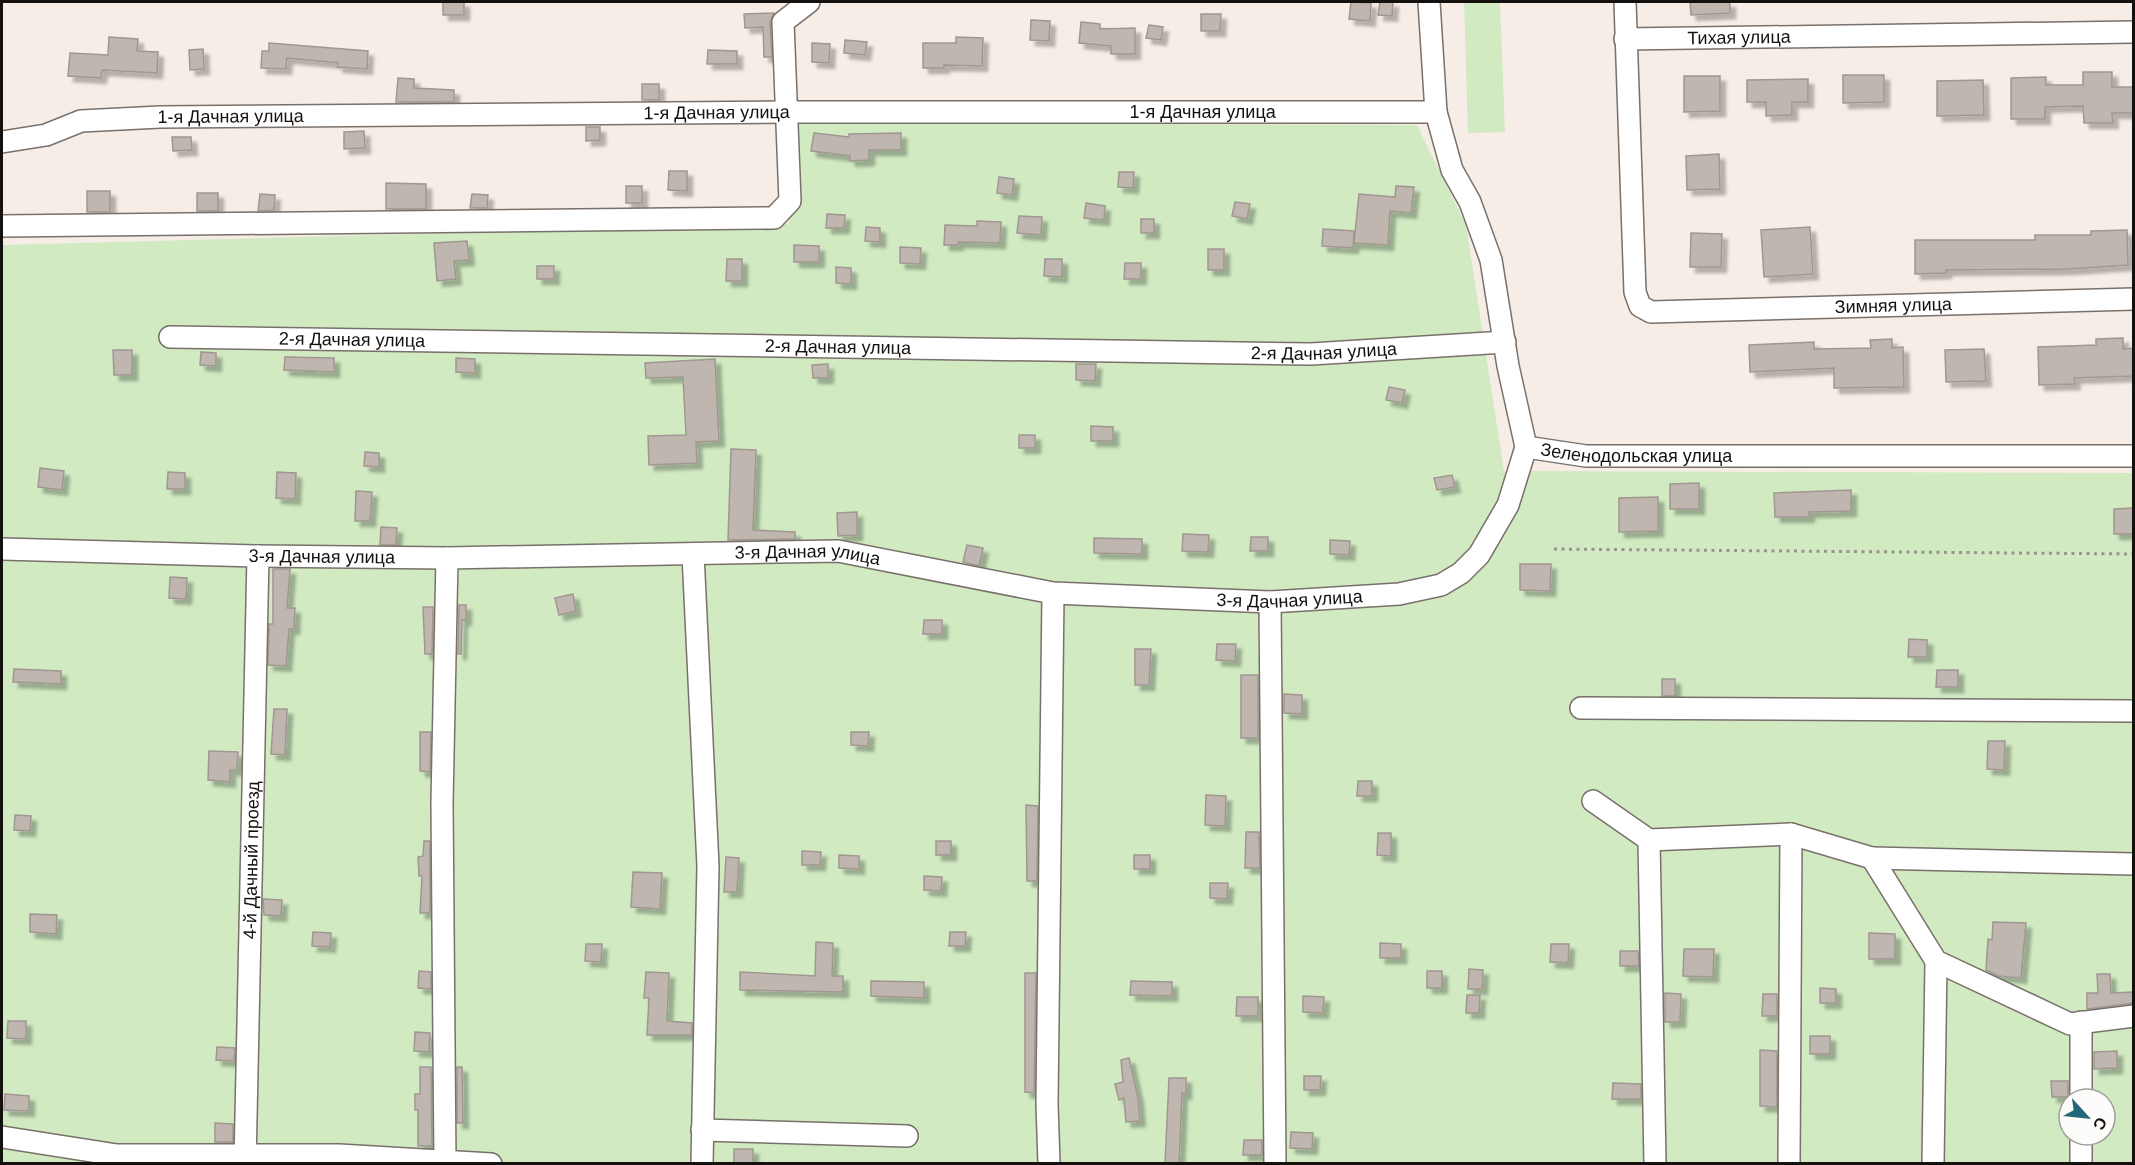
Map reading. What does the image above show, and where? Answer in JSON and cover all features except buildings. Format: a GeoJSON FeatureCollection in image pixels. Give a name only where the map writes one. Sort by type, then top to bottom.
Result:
{"type":"FeatureCollection","features":[{"type":"Feature","properties":{"kind":"street"},"geometry":{"type":"LineString","coordinates":[[2,226],[774,218],[790,201],[783,22],[809,2]]}},
{"type":"Feature","properties":{"kind":"street","name":"Зеленодольская улица"},"geometry":{"type":"LineString","coordinates":[[1429,2],[1436,112],[1452,171],[1470,202],[1491,260],[1526,447],[1586,456],[2133,456]]}},
{"type":"Feature","properties":{"kind":"street"},"geometry":{"type":"LineString","coordinates":[[1625,2],[1625,39]]}},
{"type":"Feature","properties":{"kind":"street","name":"Тихая улица"},"geometry":{"type":"LineString","coordinates":[[1625,39],[2133,32]]}},
{"type":"Feature","properties":{"kind":"street","name":"Зимняя улица"},"geometry":{"type":"LineString","coordinates":[[1625,39],[1635,292],[1640,306],[1651,312],[2133,299]]}},
{"type":"Feature","properties":{"kind":"street","name":"1-я Дачная улица"},"geometry":{"type":"LineString","coordinates":[[2,142],[46,135],[81,121],[160,117],[786,112],[1436,112]]}},
{"type":"Feature","properties":{"kind":"street","name":"2-я Дачная улица"},"geometry":{"type":"LineString","coordinates":[[170,337],[1311,354],[1505,342]]}},
{"type":"Feature","properties":{"kind":"street","name":"3-я Дачная улица"},"geometry":{"type":"LineString","coordinates":[[2,549],[258,556],[447,558],[838,551],[1053,593],[1270,602],[1423,591],[1441,585],[1461,573],[1479,555],[1497,528],[1518,478],[1526,447]]}},
{"type":"Feature","properties":{"kind":"street"},"geometry":{"type":"LineString","coordinates":[[693,554],[708,866],[702,1164]]}},
{"type":"Feature","properties":{"kind":"street","name":"4-й Дачный проезд"},"geometry":{"type":"LineString","coordinates":[[245,1159],[258,556]]}},
{"type":"Feature","properties":{"kind":"street"},"geometry":{"type":"LineString","coordinates":[[445,1162],[442,803],[447,558]]}},
{"type":"Feature","properties":{"kind":"street"},"geometry":{"type":"LineString","coordinates":[[1049,1164],[1047,1104],[1053,593]]}},
{"type":"Feature","properties":{"kind":"street"},"geometry":{"type":"LineString","coordinates":[[1270,602],[1275,1164]]}},
{"type":"Feature","properties":{"kind":"street"},"geometry":{"type":"LineString","coordinates":[[1581,708],[2133,711]]}},
{"type":"Feature","properties":{"kind":"street"},"geometry":{"type":"LineString","coordinates":[[1593,801],[1649,840],[1791,834],[1872,858],[2133,864]]}},
{"type":"Feature","properties":{"kind":"street"},"geometry":{"type":"LineString","coordinates":[[1790,1164],[1791,834]]}},
{"type":"Feature","properties":{"kind":"street"},"geometry":{"type":"LineString","coordinates":[[1649,840],[1655,1164]]}},
{"type":"Feature","properties":{"kind":"street"},"geometry":{"type":"LineString","coordinates":[[1872,858],[1936,961],[1933,1164]]}},
{"type":"Feature","properties":{"kind":"street"},"geometry":{"type":"LineString","coordinates":[[1936,961],[2070,1024],[2133,1016]]}},
{"type":"Feature","properties":{"kind":"street"},"geometry":{"type":"LineString","coordinates":[[2081,1022],[2081,1087]]}},
{"type":"Feature","properties":{"kind":"street"},"geometry":{"type":"LineString","coordinates":[[702,1130],[907,1136]]}},
{"type":"Feature","properties":{"kind":"street"},"geometry":{"type":"LineString","coordinates":[[2,1137],[117,1155],[491,1164]]}},
{"type":"Feature","properties":{"kind":"street"},"geometry":{"type":"LineString","coordinates":[[2081,1147],[2081,1164]]}},
{"type":"Feature","properties":{"kind":"path"},"geometry":{"type":"LineString","coordinates":[[1554,549],[2133,554]]}},
{"type":"Feature","properties":{"kind":"green space"},"geometry":{"type":"Polygon","coordinates":[[[1464,2],[1500,2],[1505,132],[1468,133],[1464,2]]]}},
{"type":"Feature","properties":{"kind":"green space"},"geometry":{"type":"Polygon","coordinates":[[[797,123],[1417,125],[1466,225],[1504,471],[2133,473],[2133,1163],[2,1163],[2,245],[788,224],[797,200],[797,123]]]}}]}
